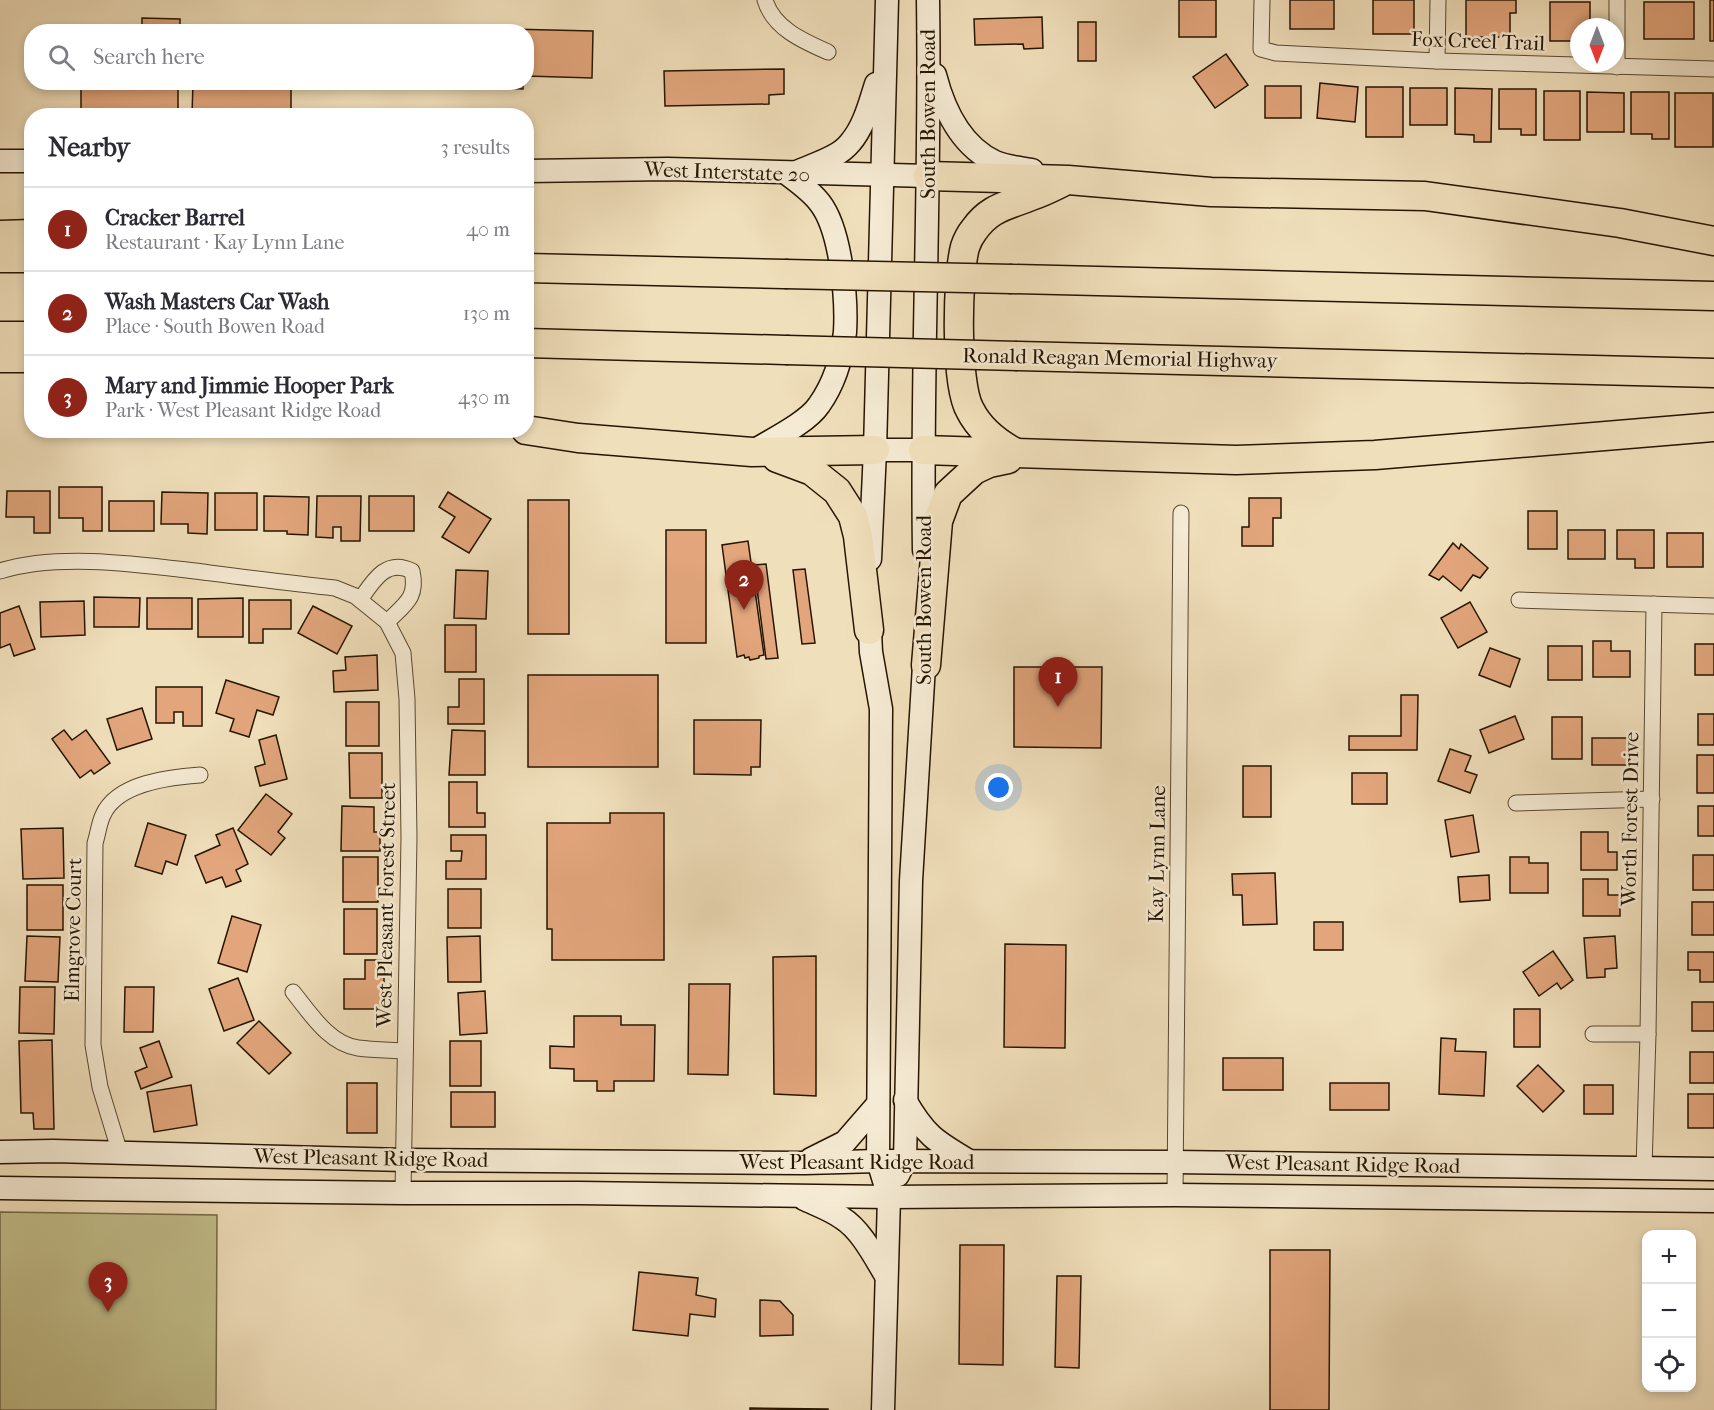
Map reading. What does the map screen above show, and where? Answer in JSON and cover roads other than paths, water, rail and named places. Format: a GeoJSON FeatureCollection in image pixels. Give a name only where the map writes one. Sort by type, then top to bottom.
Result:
{"type":"FeatureCollection","features":[{"type":"Feature","properties":{"kind":"highway"},"geometry":{"type":"LineString","coordinates":[[928,176],[1068,180],[1212,192],[1425,196],[1608,222],[1714,241]]}},
{"type":"Feature","properties":{"kind":"highway"},"geometry":{"type":"LineString","coordinates":[[1016,453],[999,444],[984,430],[963,396],[959,363],[965,246],[973,231],[987,214],[999,207],[1068,180]]}},
{"type":"Feature","properties":{"kind":"highway"},"geometry":{"type":"LineString","coordinates":[[0,235],[24,234]]}},
{"type":"Feature","properties":{"kind":"highway"},"geometry":{"type":"LineString","coordinates":[[0,258],[24,258]]}},
{"type":"Feature","properties":{"kind":"highway"},"geometry":{"type":"LineString","coordinates":[[534,268],[1714,296]]}},
{"type":"Feature","properties":{"kind":"highway"},"geometry":{"type":"LineString","coordinates":[[0,336],[24,336]]}},
{"type":"Feature","properties":{"kind":"highway","name":"Ronald Reagan Memorial Highway"},"geometry":{"type":"LineString","coordinates":[[534,343],[1714,373]]}},
{"type":"Feature","properties":{"kind":"highway"},"geometry":{"type":"LineString","coordinates":[[0,358],[24,358]]}},
{"type":"Feature","properties":{"kind":"highway"},"geometry":{"type":"LineString","coordinates":[[923,450],[1236,460],[1375,455],[1714,427]]}},
{"type":"Feature","properties":{"kind":"highway"},"geometry":{"type":"LineString","coordinates":[[534,431],[578,438],[752,452],[875,450]]}},
{"type":"Feature","properties":{"kind":"highway"},"geometry":{"type":"LineString","coordinates":[[752,452],[793,462],[812,471],[837,491],[854,516],[869,630]]}},
{"type":"Feature","properties":{"kind":"highway"},"geometry":{"type":"LineString","coordinates":[[926,665],[938,521],[948,494],[964,477],[989,463],[1003,459],[1057,456]]}},
{"type":"Feature","properties":{"kind":"main road","name":"South Bowen Road"},"geometry":{"type":"LineString","coordinates":[[883,1410],[885,1274],[889,1197],[878,1161],[881,709],[869,630],[887,0]]}},
{"type":"Feature","properties":{"kind":"main road","name":"South Bowen Road"},"geometry":{"type":"LineString","coordinates":[[889,1197],[905,1161],[912,864],[926,665],[923,450],[928,176],[928,0]]}},
{"type":"Feature","properties":{"kind":"main road"},"geometry":{"type":"LineString","coordinates":[[929,52],[940,94],[956,130],[984,155],[996,162],[1068,180]]}},
{"type":"Feature","properties":{"kind":"main road"},"geometry":{"type":"LineString","coordinates":[[752,452],[800,422],[818,407],[834,379],[845,333],[845,299],[838,248],[831,226],[821,204],[789,173],[836,154],[850,144],[863,122],[884,63]]}},
{"type":"Feature","properties":{"kind":"main road"},"geometry":{"type":"LineString","coordinates":[[0,161],[24,161]]}},
{"type":"Feature","properties":{"kind":"main road","name":"West Interstate 20"},"geometry":{"type":"LineString","coordinates":[[534,171],[668,169],[928,176]]}},
{"type":"Feature","properties":{"kind":"main road"},"geometry":{"type":"LineString","coordinates":[[875,450],[923,450]]}},
{"type":"Feature","properties":{"kind":"main road"},"geometry":{"type":"LineString","coordinates":[[880,869],[912,864]]}},
{"type":"Feature","properties":{"kind":"main road"},"geometry":{"type":"LineString","coordinates":[[905,1100],[930,1136],[970,1161]]}},
{"type":"Feature","properties":{"kind":"main road"},"geometry":{"type":"LineString","coordinates":[[805,1163],[845,1142],[878,1104]]}},
{"type":"Feature","properties":{"kind":"main road","name":"West Pleasant Ridge Road"},"geometry":{"type":"LineString","coordinates":[[0,1152],[405,1160],[805,1163],[878,1161],[1174,1162],[1714,1169]]}},
{"type":"Feature","properties":{"kind":"main road"},"geometry":{"type":"LineString","coordinates":[[579,1193],[583,1184],[591,1178],[656,1176],[672,1168],[677,1162]]}},
{"type":"Feature","properties":{"kind":"main road","name":"West Pleasant Ridge Road"},"geometry":{"type":"LineString","coordinates":[[0,1188],[889,1197],[1175,1195],[1714,1201]]}},
{"type":"Feature","properties":{"kind":"main road"},"geometry":{"type":"LineString","coordinates":[[794,1196],[823,1207],[844,1219],[858,1234],[885,1274]]}},
{"type":"Feature","properties":{"kind":"street"},"geometry":{"type":"LineString","coordinates":[[765,0],[768,12],[799,39],[828,52]]}},
{"type":"Feature","properties":{"kind":"street","name":"Fox Creel Trail"},"geometry":{"type":"LineString","coordinates":[[1262,0],[1262,49],[1276,53],[1437,62],[1570,66]]}},
{"type":"Feature","properties":{"kind":"street"},"geometry":{"type":"LineString","coordinates":[[1437,62],[1438,0]]}},
{"type":"Feature","properties":{"kind":"street"},"geometry":{"type":"LineString","coordinates":[[1617,0],[1617,18]]}},
{"type":"Feature","properties":{"kind":"street","name":"Fox Creel Trail"},"geometry":{"type":"LineString","coordinates":[[1624,67],[1714,69]]}},
{"type":"Feature","properties":{"kind":"street","name":"Kay Lynn Lane"},"geometry":{"type":"LineString","coordinates":[[1175,1195],[1181,513]]}},
{"type":"Feature","properties":{"kind":"street"},"geometry":{"type":"LineString","coordinates":[[0,571],[13,567],[48,563],[119,562],[335,588],[360,600],[387,622],[414,593],[415,583],[412,572],[404,567],[394,567],[381,573],[360,600]]}},
{"type":"Feature","properties":{"kind":"street"},"geometry":{"type":"LineString","coordinates":[[1519,600],[1714,606]]}},
{"type":"Feature","properties":{"kind":"street","name":"Worth Forest Drive"},"geometry":{"type":"LineString","coordinates":[[1644,1168],[1654,604]]}},
{"type":"Feature","properties":{"kind":"street","name":"West Pleasant Forest Street"},"geometry":{"type":"LineString","coordinates":[[387,622],[403,653],[407,699],[409,837],[403,1193]]}},
{"type":"Feature","properties":{"kind":"street","name":"Elmgrove Court"},"geometry":{"type":"LineString","coordinates":[[120,1153],[100,1087],[93,1045],[95,843],[104,813],[121,794],[164,778],[200,775]]}},
{"type":"Feature","properties":{"kind":"street"},"geometry":{"type":"LineString","coordinates":[[1516,803],[1652,799]]}},
{"type":"Feature","properties":{"kind":"street"},"geometry":{"type":"LineString","coordinates":[[293,992],[333,1038],[356,1048],[405,1051]]}},
{"type":"Feature","properties":{"kind":"street"},"geometry":{"type":"LineString","coordinates":[[1593,1034],[1648,1034]]}},
{"type":"Feature","properties":{"kind":"place","name":"Wash Masters Car Wash"},"geometry":{"type":"Point","coordinates":[744,610]}},
{"type":"Feature","properties":{"kind":"place","name":"Cracker Barrel"},"geometry":{"type":"Point","coordinates":[1058,707]}},
{"type":"Feature","properties":{"kind":"place","name":"Mary and Jimmie Hooper Park"},"geometry":{"type":"Point","coordinates":[108,1312]}}]}
